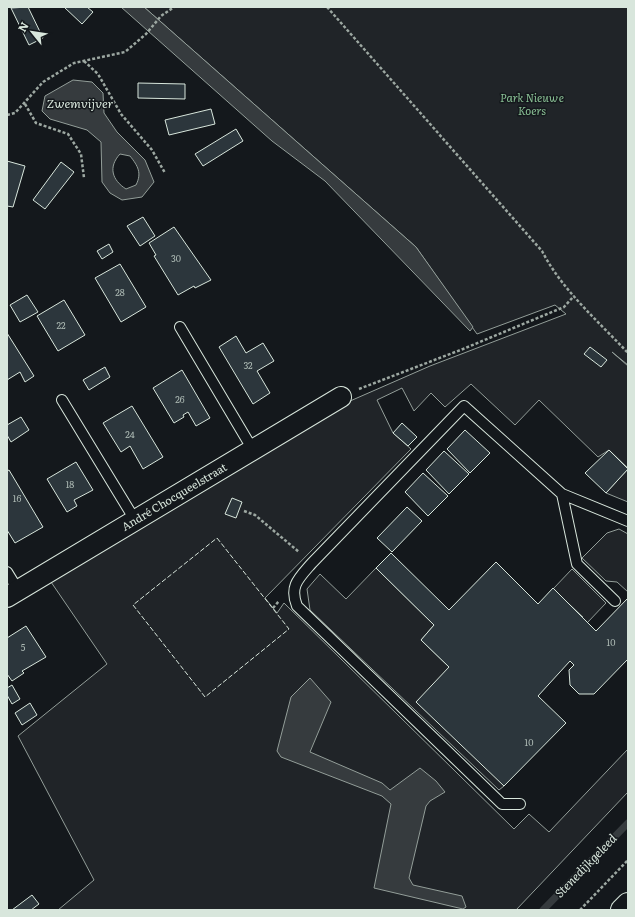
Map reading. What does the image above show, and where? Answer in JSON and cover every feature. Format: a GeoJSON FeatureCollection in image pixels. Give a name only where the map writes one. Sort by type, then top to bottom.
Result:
{"type":"FeatureCollection","features":[{"type":"Feature","properties":{"kind":"main road"},"geometry":{"type":"LineString","coordinates":[[622,910],[628,904]]}},
{"type":"Feature","properties":{"kind":"street","name":"André Chocqueelstraat"},"geometry":{"type":"LineString","coordinates":[[12,593],[341,396]]}},
{"type":"Feature","properties":{"kind":"lane"},"geometry":{"type":"LineString","coordinates":[[180,327],[253,450]]}},
{"type":"Feature","properties":{"kind":"lane"},"geometry":{"type":"LineString","coordinates":[[62,400],[135,520]]}},
{"type":"Feature","properties":{"kind":"lane"},"geometry":{"type":"LineString","coordinates":[[520,804],[502,804],[297,606],[293,596],[294,590],[298,580],[312,563],[464,406],[562,494],[628,521]]}},
{"type":"Feature","properties":{"kind":"lane"},"geometry":{"type":"LineString","coordinates":[[562,494],[577,564],[615,601]]}},
{"type":"Feature","properties":{"kind":"lane"},"geometry":{"type":"LineString","coordinates":[[7,572],[12,593]]}},
{"type":"Feature","properties":{"kind":"path"},"geometry":{"type":"LineString","coordinates":[[7,115],[15,113],[25,104],[43,82],[74,63],[125,52],[146,34],[161,16],[174,7]]}},
{"type":"Feature","properties":{"kind":"path"},"geometry":{"type":"LineString","coordinates":[[327,7],[542,251],[550,267],[574,296],[628,353]]}},
{"type":"Feature","properties":{"kind":"path"},"geometry":{"type":"LineString","coordinates":[[84,61],[98,74],[121,114],[152,150],[165,173]]}},
{"type":"Feature","properties":{"kind":"path"},"geometry":{"type":"LineString","coordinates":[[25,104],[36,123],[68,134],[81,154],[84,178]]}},
{"type":"Feature","properties":{"kind":"path"},"geometry":{"type":"LineString","coordinates":[[341,396],[564,307],[574,296]]}},
{"type":"Feature","properties":{"kind":"path"},"geometry":{"type":"LineString","coordinates":[[244,512],[255,515],[312,563]]}},
{"type":"Feature","properties":{"kind":"path"},"geometry":{"type":"LineString","coordinates":[[580,910],[628,860]]}},
{"type":"Feature","properties":{"kind":"green space","name":"Park Nieuwe Koers"},"geometry":{"type":"Polygon","coordinates":[[[144,7],[628,7],[628,365],[612,352],[628,366],[628,468],[609,450],[598,457],[539,400],[515,425],[471,384],[445,407],[431,393],[414,411],[402,388],[377,400],[393,433],[411,449],[265,598],[277,613],[284,603],[514,829],[529,814],[549,832],[628,749],[628,792],[516,910],[58,910],[94,880],[18,736],[107,664],[51,582],[341,405],[430,366],[566,314],[555,305],[477,334],[416,247],[144,7]]]}},
{"type":"Feature","properties":{"kind":"green space"},"geometry":{"type":"Polygon","coordinates":[[[628,469],[628,502],[606,493],[628,469]]]}},
{"type":"Feature","properties":{"kind":"green space"},"geometry":{"type":"Polygon","coordinates":[[[619,529],[628,534],[628,592],[617,582],[606,581],[582,558],[607,533],[619,529]]]}},
{"type":"Feature","properties":{"kind":"green space"},"geometry":{"type":"Polygon","coordinates":[[[376,568],[434,625],[421,640],[449,667],[504,786],[499,790],[310,610],[307,589],[320,574],[346,599],[376,568]]]}},
{"type":"Feature","properties":{"kind":"green space"},"geometry":{"type":"Polygon","coordinates":[[[572,569],[606,603],[587,623],[582,618],[583,617],[553,589],[572,569]]]}},
{"type":"Feature","properties":{"kind":"water"},"geometry":{"type":"Polygon","coordinates":[[[121,7],[144,7],[416,247],[473,327],[470,331],[325,181],[272,141],[121,7]]]}},
{"type":"Feature","properties":{"kind":"water","name":"Zwemvijver"},"geometry":{"type":"Polygon","coordinates":[[[73,80],[92,82],[103,93],[104,113],[117,132],[145,160],[154,182],[142,197],[122,200],[110,193],[102,182],[101,142],[87,130],[50,119],[42,111],[45,96],[73,80]],[[120,154],[116,159],[113,168],[113,173],[117,182],[126,189],[136,185],[139,177],[137,166],[130,156],[120,154]]]}},
{"type":"Feature","properties":{"kind":"water"},"geometry":{"type":"Polygon","coordinates":[[[310,678],[331,702],[310,752],[382,783],[390,790],[420,768],[436,781],[445,792],[430,801],[426,806],[409,878],[413,885],[462,896],[466,907],[463,909],[374,888],[391,804],[382,796],[281,757],[277,751],[291,697],[310,678]]]}},
{"type":"Feature","properties":{"kind":"building"},"geometry":{"type":"Polygon","coordinates":[[[28,7],[43,38],[29,45],[11,8],[28,7]]]}},
{"type":"Feature","properties":{"kind":"building"},"geometry":{"type":"Polygon","coordinates":[[[64,7],[87,7],[93,12],[82,24],[64,7]]]}},
{"type":"Feature","properties":{"kind":"building"},"geometry":{"type":"Polygon","coordinates":[[[138,83],[185,84],[185,99],[138,98],[138,83]]]}},
{"type":"Feature","properties":{"kind":"building"},"geometry":{"type":"Polygon","coordinates":[[[211,109],[215,124],[169,135],[165,120],[211,109]]]}},
{"type":"Feature","properties":{"kind":"building"},"geometry":{"type":"Polygon","coordinates":[[[236,129],[243,141],[203,166],[195,154],[236,129]]]}},
{"type":"Feature","properties":{"kind":"building"},"geometry":{"type":"Polygon","coordinates":[[[7,161],[25,166],[13,207],[7,206],[7,161]]]}},
{"type":"Feature","properties":{"kind":"building"},"geometry":{"type":"Polygon","coordinates":[[[61,162],[74,172],[45,209],[33,200],[61,162]]]}},
{"type":"Feature","properties":{"kind":"building"},"geometry":{"type":"Polygon","coordinates":[[[143,217],[155,236],[140,246],[127,226],[143,217]]]}},
{"type":"Feature","properties":{"kind":"building"},"geometry":{"type":"Polygon","coordinates":[[[174,227],[211,280],[195,288],[194,286],[178,295],[154,256],[156,255],[149,243],[174,227]]]}},
{"type":"Feature","properties":{"kind":"building"},"geometry":{"type":"Polygon","coordinates":[[[109,244],[113,252],[102,259],[97,251],[109,244]]]}},
{"type":"Feature","properties":{"kind":"building"},"geometry":{"type":"Polygon","coordinates":[[[120,264],[146,307],[121,322],[95,278],[120,264]]]}},
{"type":"Feature","properties":{"kind":"building"},"geometry":{"type":"Polygon","coordinates":[[[27,295],[38,312],[20,322],[10,305],[27,295]]]}},
{"type":"Feature","properties":{"kind":"building"},"geometry":{"type":"Polygon","coordinates":[[[64,300],[85,335],[58,351],[37,316],[64,300]]]}},
{"type":"Feature","properties":{"kind":"building"},"geometry":{"type":"Polygon","coordinates":[[[7,333],[34,376],[25,382],[20,372],[7,380],[7,333]]]}},
{"type":"Feature","properties":{"kind":"building"},"geometry":{"type":"Polygon","coordinates":[[[236,336],[246,353],[263,343],[274,361],[257,371],[270,393],[253,404],[219,347],[236,336]]]}},
{"type":"Feature","properties":{"kind":"building"},"geometry":{"type":"Polygon","coordinates":[[[590,347],[607,360],[601,367],[584,354],[590,347]]]}},
{"type":"Feature","properties":{"kind":"building"},"geometry":{"type":"Polygon","coordinates":[[[105,367],[110,377],[89,390],[83,380],[105,367]]]}},
{"type":"Feature","properties":{"kind":"building"},"geometry":{"type":"Polygon","coordinates":[[[182,370],[210,418],[196,426],[188,412],[183,415],[184,417],[174,423],[153,388],[182,370]]]}},
{"type":"Feature","properties":{"kind":"building"},"geometry":{"type":"Polygon","coordinates":[[[132,406],[163,457],[143,469],[130,446],[121,452],[103,423],[132,406]]]}},
{"type":"Feature","properties":{"kind":"building"},"geometry":{"type":"Polygon","coordinates":[[[21,417],[29,430],[11,442],[7,435],[7,425],[21,417]]]}},
{"type":"Feature","properties":{"kind":"building"},"geometry":{"type":"Polygon","coordinates":[[[402,423],[417,437],[408,446],[393,433],[402,423]]]}},
{"type":"Feature","properties":{"kind":"building"},"geometry":{"type":"Polygon","coordinates":[[[465,430],[490,453],[470,473],[447,449],[465,430]]]}},
{"type":"Feature","properties":{"kind":"building"},"geometry":{"type":"Polygon","coordinates":[[[609,450],[628,469],[606,493],[585,473],[609,450]]]}},
{"type":"Feature","properties":{"kind":"building"},"geometry":{"type":"Polygon","coordinates":[[[444,451],[469,474],[449,494],[426,470],[444,451]]]}},
{"type":"Feature","properties":{"kind":"building"},"geometry":{"type":"Polygon","coordinates":[[[76,462],[93,490],[74,500],[77,506],[67,512],[47,479],[76,462]]]}},
{"type":"Feature","properties":{"kind":"building"},"geometry":{"type":"Polygon","coordinates":[[[9,470],[43,527],[15,543],[7,530],[7,471],[9,470]]]}},
{"type":"Feature","properties":{"kind":"building"},"geometry":{"type":"Polygon","coordinates":[[[423,473],[448,496],[428,516],[405,492],[423,473]]]}},
{"type":"Feature","properties":{"kind":"building"},"geometry":{"type":"Polygon","coordinates":[[[232,498],[242,502],[236,518],[225,514],[232,498]]]}},
{"type":"Feature","properties":{"kind":"building"},"geometry":{"type":"Polygon","coordinates":[[[407,507],[422,521],[392,552],[377,538],[407,507]]]}},
{"type":"Feature","properties":{"kind":"building"},"geometry":{"type":"Polygon","coordinates":[[[391,553],[449,610],[496,562],[538,604],[553,588],[596,631],[628,598],[628,659],[594,694],[579,694],[570,685],[569,670],[574,665],[570,661],[538,696],[566,723],[504,786],[416,702],[449,667],[421,640],[434,625],[376,568],[391,553]]]}},
{"type":"Feature","properties":{"kind":"building"},"geometry":{"type":"Polygon","coordinates":[[[26,626],[46,657],[22,671],[24,673],[12,681],[7,674],[7,638],[26,626]]]}},
{"type":"Feature","properties":{"kind":"building"},"geometry":{"type":"Polygon","coordinates":[[[12,685],[20,699],[12,704],[7,695],[7,688],[12,685]]]}},
{"type":"Feature","properties":{"kind":"building"},"geometry":{"type":"Polygon","coordinates":[[[30,703],[37,715],[22,725],[15,713],[30,703]]]}},
{"type":"Feature","properties":{"kind":"building"},"geometry":{"type":"Polygon","coordinates":[[[32,895],[39,904],[31,910],[12,910],[32,895]]]}},
{"type":"Feature","properties":{"kind":"waterway","name":"Stenedijkgeleed"},"geometry":{"type":"LineString","coordinates":[[543,910],[628,823]]}},
{"type":"Feature","properties":{"kind":"fence"},"geometry":{"type":"LineString","coordinates":[[217,538],[289,629],[205,697],[133,605],[217,538]]}}]}
